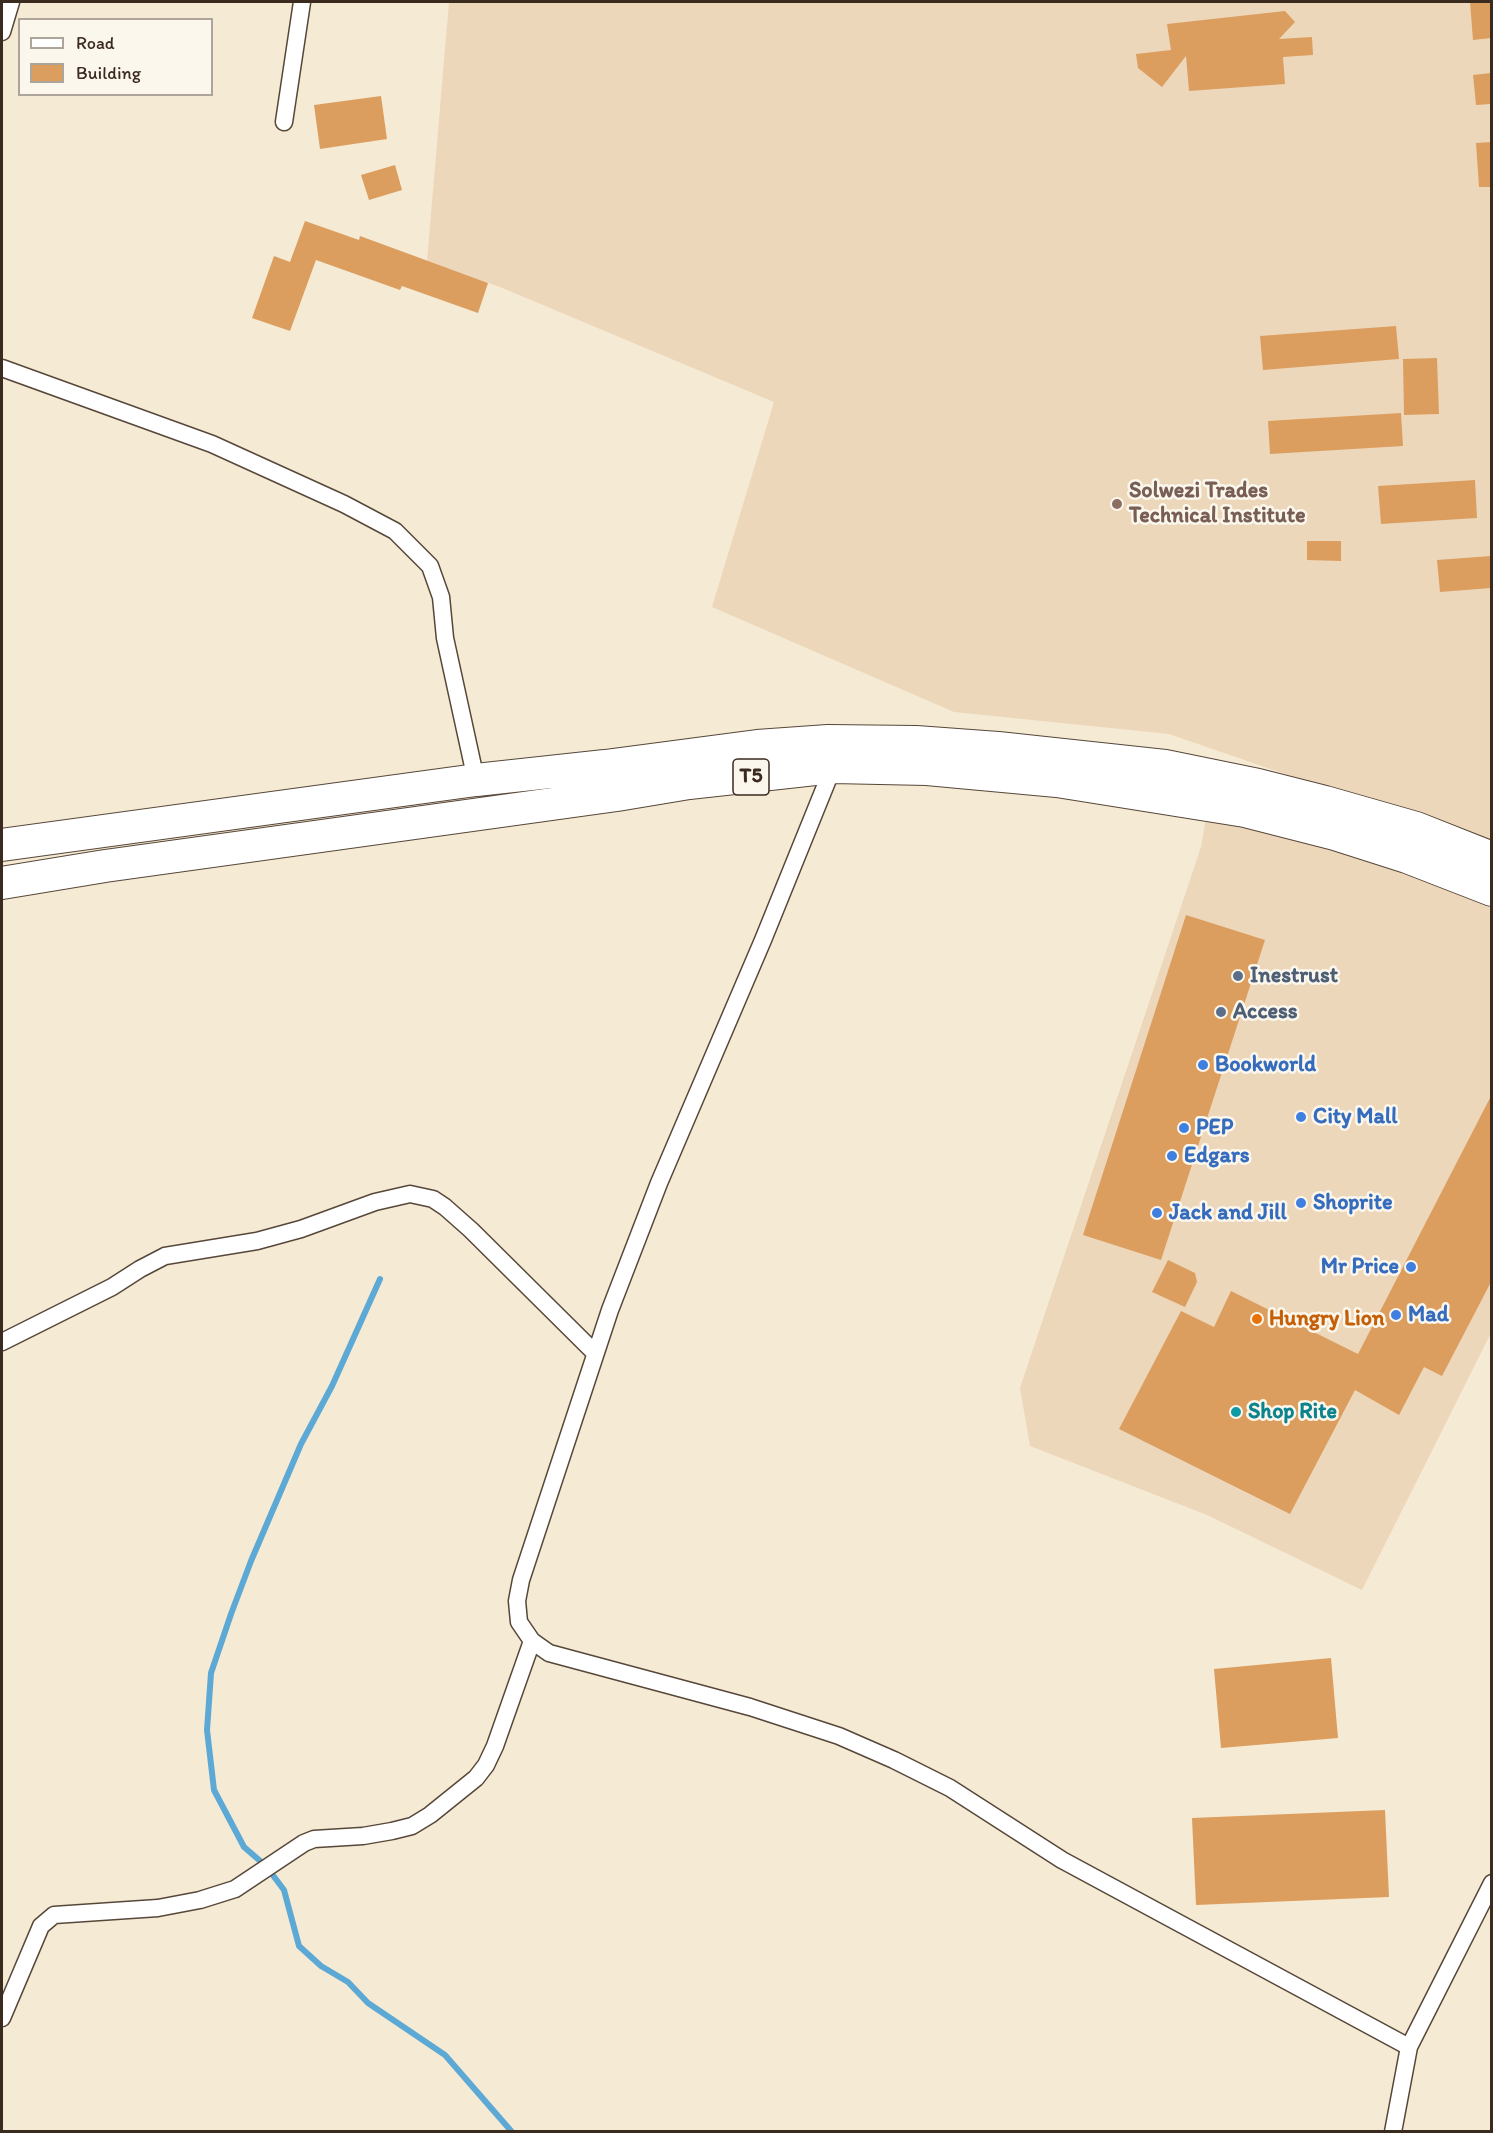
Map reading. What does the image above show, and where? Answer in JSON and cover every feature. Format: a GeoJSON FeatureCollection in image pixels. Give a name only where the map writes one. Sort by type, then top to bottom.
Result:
{"type":"FeatureCollection","features":[{"type":"Feature","properties":{"kind":"highway","name":"T5"},"geometry":{"type":"LineString","coordinates":[[2,845],[476,780],[757,746],[828,741],[916,742],[998,748],[1165,766],[1258,785],[1416,828],[1491,858]]}},
{"type":"Feature","properties":{"kind":"highway","name":"T5"},"geometry":{"type":"LineString","coordinates":[[2,883],[105,866],[689,783],[833,767],[927,769],[1057,781],[1245,811],[1335,834],[1407,857],[1491,890]]}},
{"type":"Feature","properties":{"kind":"street"},"geometry":{"type":"LineString","coordinates":[[2,32],[11,2]]}},
{"type":"Feature","properties":{"kind":"street"},"geometry":{"type":"LineString","coordinates":[[284,122],[302,2]]}},
{"type":"Feature","properties":{"kind":"street"},"geometry":{"type":"LineString","coordinates":[[2,368],[212,444],[344,504],[395,531],[430,566],[441,597],[445,638],[476,780]]}},
{"type":"Feature","properties":{"kind":"street"},"geometry":{"type":"LineString","coordinates":[[833,767],[763,940],[659,1183],[610,1310],[521,1580],[518,1601],[519,1623],[532,1641],[549,1653],[750,1707],[839,1736],[894,1760],[950,1788],[1062,1860],[1409,2047]]}},
{"type":"Feature","properties":{"kind":"street"},"geometry":{"type":"LineString","coordinates":[[2,1342],[112,1287],[165,1256],[256,1241],[301,1229],[375,1202],[410,1194],[433,1199],[445,1207],[596,1353]]}},
{"type":"Feature","properties":{"kind":"street"},"geometry":{"type":"LineString","coordinates":[[2,2018],[41,1926],[54,1915],[158,1908],[200,1900],[235,1889],[304,1843],[314,1839],[363,1836],[392,1831],[412,1826],[430,1815],[476,1778],[486,1765],[495,1746],[532,1641]]}},
{"type":"Feature","properties":{"kind":"street"},"geometry":{"type":"LineString","coordinates":[[1393,2132],[1409,2047],[1491,1883]]}},
{"type":"Feature","properties":{"kind":"street"},"geometry":{"type":"LineString","coordinates":[[1398,2111],[1406,2132]]}},
{"type":"Feature","properties":{"kind":"shaded area","name":"Solwezi Trades Technical Institute"},"geometry":{"type":"Polygon","coordinates":[[[449,2],[1491,2],[1491,845],[1169,734],[954,712],[712,607],[774,402],[500,287],[427,261],[449,2]]]}},
{"type":"Feature","properties":{"kind":"shaded area","name":"City Mall"},"geometry":{"type":"Polygon","coordinates":[[[1208,806],[1491,901],[1491,1333],[1362,1590],[1207,1515],[1030,1446],[1020,1388],[1201,847],[1208,806]]]}},
{"type":"Feature","properties":{"kind":"building"},"geometry":{"type":"Polygon","coordinates":[[[1470,2],[1491,2],[1491,38],[1473,40],[1470,2]]]}},
{"type":"Feature","properties":{"kind":"building"},"geometry":{"type":"Polygon","coordinates":[[[1285,11],[1295,22],[1279,39],[1312,37],[1313,55],[1283,57],[1285,84],[1189,91],[1186,56],[1162,87],[1138,68],[1136,54],[1171,50],[1167,24],[1285,11]]]}},
{"type":"Feature","properties":{"kind":"building"},"geometry":{"type":"Polygon","coordinates":[[[1491,73],[1491,104],[1476,105],[1473,75],[1491,73]]]}},
{"type":"Feature","properties":{"kind":"building"},"geometry":{"type":"Polygon","coordinates":[[[381,96],[387,139],[320,149],[314,105],[381,96]]]}},
{"type":"Feature","properties":{"kind":"building"},"geometry":{"type":"Polygon","coordinates":[[[1491,142],[1491,187],[1479,187],[1476,143],[1491,142]]]}},
{"type":"Feature","properties":{"kind":"building"},"geometry":{"type":"Polygon","coordinates":[[[395,165],[402,190],[369,200],[361,175],[395,165]]]}},
{"type":"Feature","properties":{"kind":"building"},"geometry":{"type":"Polygon","coordinates":[[[305,221],[359,240],[360,236],[488,283],[478,313],[402,286],[400,290],[316,260],[290,331],[252,318],[274,256],[290,262],[305,221]]]}},
{"type":"Feature","properties":{"kind":"building"},"geometry":{"type":"Polygon","coordinates":[[[1396,326],[1399,359],[1263,370],[1260,336],[1396,326]]]}},
{"type":"Feature","properties":{"kind":"building"},"geometry":{"type":"Polygon","coordinates":[[[1437,358],[1439,414],[1404,415],[1403,359],[1437,358]]]}},
{"type":"Feature","properties":{"kind":"building"},"geometry":{"type":"Polygon","coordinates":[[[1401,413],[1403,446],[1270,454],[1268,421],[1401,413]]]}},
{"type":"Feature","properties":{"kind":"building"},"geometry":{"type":"Polygon","coordinates":[[[1475,480],[1477,518],[1381,524],[1378,486],[1475,480]]]}},
{"type":"Feature","properties":{"kind":"building"},"geometry":{"type":"Polygon","coordinates":[[[1307,541],[1341,541],[1341,561],[1307,560],[1307,541]]]}},
{"type":"Feature","properties":{"kind":"building"},"geometry":{"type":"Polygon","coordinates":[[[1491,556],[1491,588],[1440,592],[1437,560],[1491,556]]]}},
{"type":"Feature","properties":{"kind":"building"},"geometry":{"type":"Polygon","coordinates":[[[1186,915],[1265,940],[1161,1260],[1083,1235],[1186,915]]]}},
{"type":"Feature","properties":{"kind":"building"},"geometry":{"type":"Polygon","coordinates":[[[1491,1096],[1491,1282],[1442,1376],[1424,1367],[1399,1415],[1355,1390],[1290,1514],[1119,1429],[1181,1311],[1214,1327],[1231,1291],[1358,1354],[1491,1096]]]}},
{"type":"Feature","properties":{"kind":"building"},"geometry":{"type":"Polygon","coordinates":[[[1168,1260],[1195,1273],[1197,1282],[1185,1307],[1152,1292],[1168,1260]]]}},
{"type":"Feature","properties":{"kind":"building"},"geometry":{"type":"Polygon","coordinates":[[[1331,1658],[1338,1738],[1221,1748],[1214,1669],[1331,1658]]]}},
{"type":"Feature","properties":{"kind":"building"},"geometry":{"type":"Polygon","coordinates":[[[1385,1810],[1389,1897],[1196,1905],[1192,1818],[1385,1810]]]}},
{"type":"Feature","properties":{"kind":"waterway"},"geometry":{"type":"LineString","coordinates":[[380,1279],[332,1386],[301,1444],[251,1561],[211,1673],[207,1730],[214,1790],[244,1847],[266,1866],[284,1890],[299,1946],[321,1966],[348,1982],[368,2003],[445,2055],[512,2132]]}},
{"type":"Feature","properties":{"kind":"place","name":"Solwezi Trades Technical Institute"},"geometry":{"type":"Point","coordinates":[1117,504]}},
{"type":"Feature","properties":{"kind":"place","name":"Inestrust"},"geometry":{"type":"Point","coordinates":[1238,976]}},
{"type":"Feature","properties":{"kind":"place","name":"Access"},"geometry":{"type":"Point","coordinates":[1221,1012]}},
{"type":"Feature","properties":{"kind":"place","name":"Bookworld"},"geometry":{"type":"Point","coordinates":[1203,1065]}},
{"type":"Feature","properties":{"kind":"place","name":"City Mall"},"geometry":{"type":"Point","coordinates":[1301,1117]}},
{"type":"Feature","properties":{"kind":"place","name":"PEP"},"geometry":{"type":"Point","coordinates":[1184,1128]}},
{"type":"Feature","properties":{"kind":"place","name":"Edgars"},"geometry":{"type":"Point","coordinates":[1172,1156]}},
{"type":"Feature","properties":{"kind":"place","name":"Shoprite"},"geometry":{"type":"Point","coordinates":[1301,1203]}},
{"type":"Feature","properties":{"kind":"place","name":"Jack and Jill"},"geometry":{"type":"Point","coordinates":[1157,1213]}},
{"type":"Feature","properties":{"kind":"place","name":"Mr Price"},"geometry":{"type":"Point","coordinates":[1411,1267]}},
{"type":"Feature","properties":{"kind":"place","name":"Mad"},"geometry":{"type":"Point","coordinates":[1396,1315]}},
{"type":"Feature","properties":{"kind":"place","name":"Hungry Lion"},"geometry":{"type":"Point","coordinates":[1257,1319]}},
{"type":"Feature","properties":{"kind":"place","name":"Shop Rite"},"geometry":{"type":"Point","coordinates":[1236,1412]}}]}
